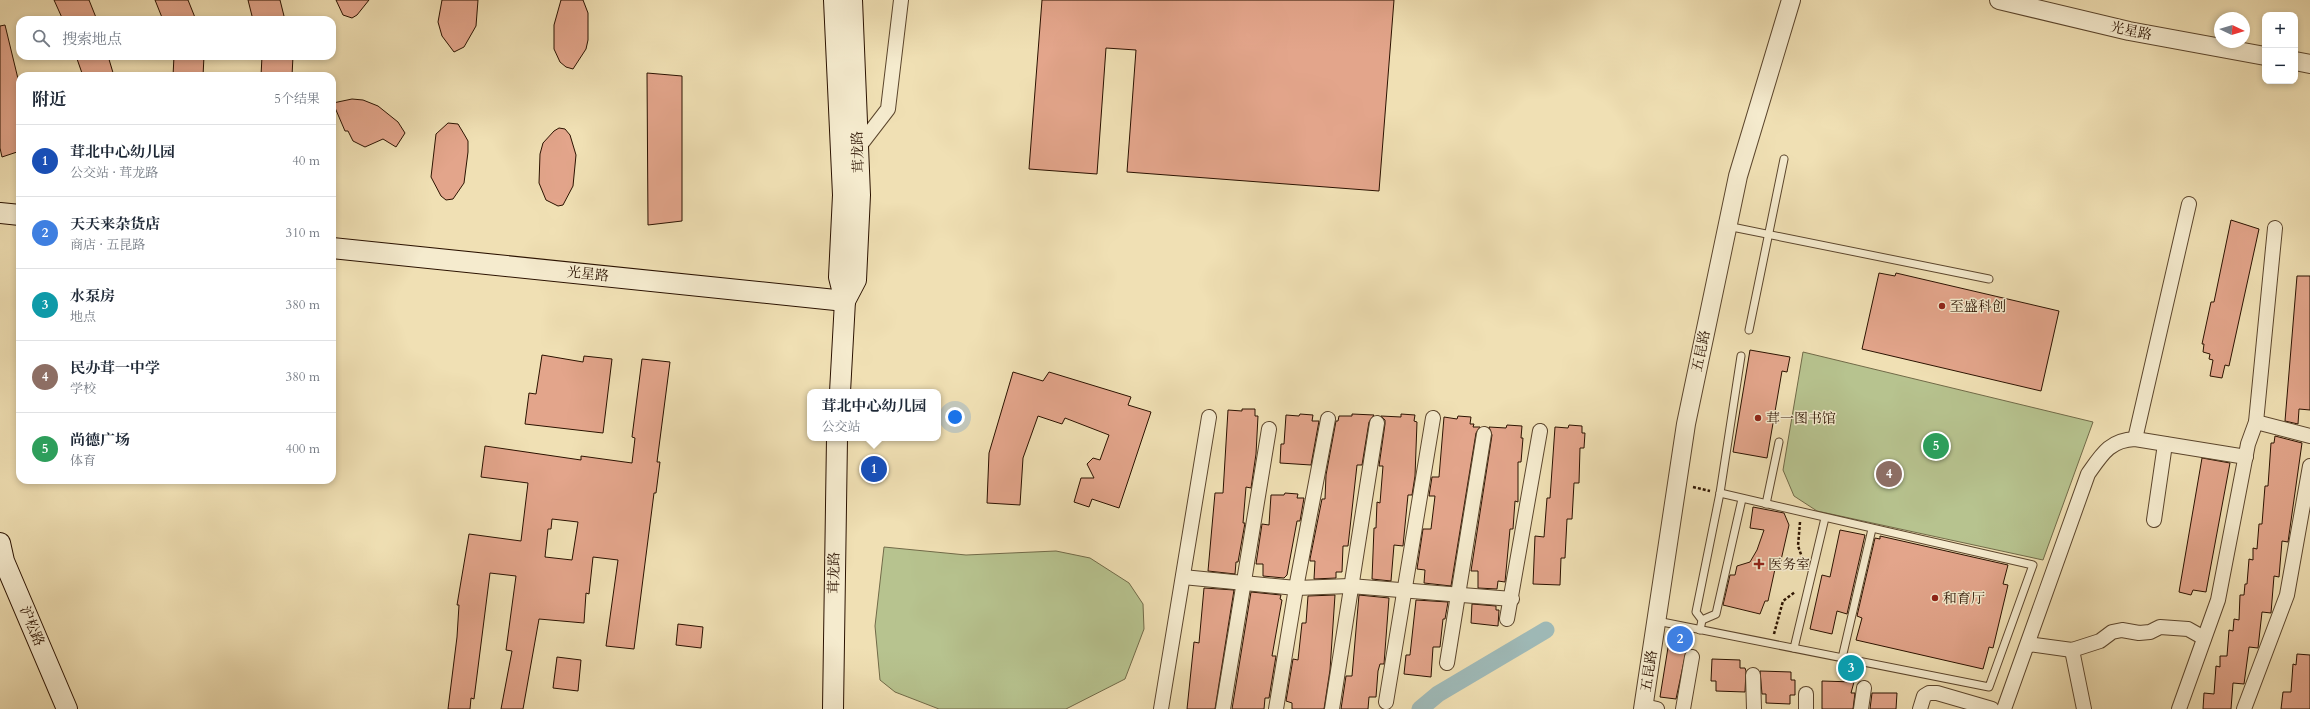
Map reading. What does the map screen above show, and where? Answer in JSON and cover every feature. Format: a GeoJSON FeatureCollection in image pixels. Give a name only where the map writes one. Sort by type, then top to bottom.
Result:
{"type":"FeatureCollection","features":[{"type":"Feature","properties":{"kind":"main road","name":"茸龙路"},"geometry":{"type":"LineString","coordinates":[[834,0],[858,148],[860,195],[856,280],[845,301]]}},
{"type":"Feature","properties":{"kind":"main road","name":"茸龙路"},"geometry":{"type":"LineString","coordinates":[[840,389],[845,301],[839,277],[843,195],[844,57],[852,0]]}},
{"type":"Feature","properties":{"kind":"main road"},"geometry":{"type":"LineString","coordinates":[[0,213],[16,215]]}},
{"type":"Feature","properties":{"kind":"main road","name":"光星路"},"geometry":{"type":"LineString","coordinates":[[336,248],[845,301]]}},
{"type":"Feature","properties":{"kind":"main road","name":"茸龙路"},"geometry":{"type":"LineString","coordinates":[[833,709],[837,441]]}},
{"type":"Feature","properties":{"kind":"main road","name":"沪松路"},"geometry":{"type":"LineString","coordinates":[[0,543],[4,561],[66,709]]}},
{"type":"Feature","properties":{"kind":"street"},"geometry":{"type":"LineString","coordinates":[[858,148],[888,109],[901,0]]}},
{"type":"Feature","properties":{"kind":"street","name":"五昆路"},"geometry":{"type":"LineString","coordinates":[[1648,708],[1656,621],[1686,424],[1738,176],[1791,0]]}},
{"type":"Feature","properties":{"kind":"street","name":"光星路"},"geometry":{"type":"LineString","coordinates":[[1999,0],[2129,31],[2262,55]]}},
{"type":"Feature","properties":{"kind":"street"},"geometry":{"type":"LineString","coordinates":[[2298,62],[2310,64]]}},
{"type":"Feature","properties":{"kind":"street"},"geometry":{"type":"LineString","coordinates":[[2135,439],[2189,204]]}},
{"type":"Feature","properties":{"kind":"street"},"geometry":{"type":"LineString","coordinates":[[2179,709],[2218,600],[2246,457],[2256,422],[2275,228]]}},
{"type":"Feature","properties":{"kind":"street"},"geometry":{"type":"LineString","coordinates":[[1161,709],[1209,417]]}},
{"type":"Feature","properties":{"kind":"street"},"geometry":{"type":"LineString","coordinates":[[1386,702],[1434,418]]}},
{"type":"Feature","properties":{"kind":"street"},"geometry":{"type":"LineString","coordinates":[[1276,709],[1296,588],[1328,419]]}},
{"type":"Feature","properties":{"kind":"street"},"geometry":{"type":"LineString","coordinates":[[2256,422],[2310,436]]}},
{"type":"Feature","properties":{"kind":"street"},"geometry":{"type":"LineString","coordinates":[[1332,709],[1350,586],[1377,423]]}},
{"type":"Feature","properties":{"kind":"street"},"geometry":{"type":"LineString","coordinates":[[1223,709],[1269,428]]}},
{"type":"Feature","properties":{"kind":"street"},"geometry":{"type":"LineString","coordinates":[[1507,619],[1512,599],[1540,431]]}},
{"type":"Feature","properties":{"kind":"street"},"geometry":{"type":"LineString","coordinates":[[1447,663],[1460,593],[1484,434]]}},
{"type":"Feature","properties":{"kind":"street"},"geometry":{"type":"LineString","coordinates":[[2004,709],[2088,474],[2111,446],[2122,440],[2135,439],[2246,457]]}},
{"type":"Feature","properties":{"kind":"street"},"geometry":{"type":"LineString","coordinates":[[2154,520],[2154,503],[2165,444]]}},
{"type":"Feature","properties":{"kind":"street"},"geometry":{"type":"LineString","coordinates":[[2244,709],[2287,595],[2310,466]]}},
{"type":"Feature","properties":{"kind":"street"},"geometry":{"type":"LineString","coordinates":[[1183,577],[1296,588],[1350,586],[1460,593],[1512,599]]}},
{"type":"Feature","properties":{"kind":"street"},"geometry":{"type":"LineString","coordinates":[[2028,644],[2072,650],[2100,640],[2112,632],[2122,630],[2140,633],[2150,632],[2160,627],[2177,627],[2188,629],[2204,638]]}},
{"type":"Feature","properties":{"kind":"street"},"geometry":{"type":"LineString","coordinates":[[2072,650],[2084,709]]}},
{"type":"Feature","properties":{"kind":"street"},"geometry":{"type":"LineString","coordinates":[[1683,709],[1692,657]]}},
{"type":"Feature","properties":{"kind":"street"},"geometry":{"type":"LineString","coordinates":[[1753,675],[1754,709]]}},
{"type":"Feature","properties":{"kind":"street"},"geometry":{"type":"LineString","coordinates":[[1861,709],[1864,688]]}},
{"type":"Feature","properties":{"kind":"street"},"geometry":{"type":"LineString","coordinates":[[1920,709],[1924,696],[1929,693],[1937,693],[1992,709]]}},
{"type":"Feature","properties":{"kind":"street"},"geometry":{"type":"LineString","coordinates":[[1806,694],[1806,709]]}},
{"type":"Feature","properties":{"kind":"lane"},"geometry":{"type":"LineString","coordinates":[[1749,330],[1784,159]]}},
{"type":"Feature","properties":{"kind":"lane"},"geometry":{"type":"LineString","coordinates":[[1727,226],[1989,279]]}},
{"type":"Feature","properties":{"kind":"lane"},"geometry":{"type":"LineString","coordinates":[[1700,630],[1702,620],[1696,612],[1720,493],[1741,356]]}},
{"type":"Feature","properties":{"kind":"lane"},"geometry":{"type":"LineString","coordinates":[[1766,504],[1779,442]]}},
{"type":"Feature","properties":{"kind":"lane"},"geometry":{"type":"LineString","coordinates":[[1656,621],[1989,687],[2033,565],[1720,493]]}},
{"type":"Feature","properties":{"kind":"lane"},"geometry":{"type":"LineString","coordinates":[[1702,620],[1716,614],[1742,499]]}},
{"type":"Feature","properties":{"kind":"lane"},"geometry":{"type":"LineString","coordinates":[[1794,648],[1825,518]]}},
{"type":"Feature","properties":{"kind":"lane"},"geometry":{"type":"LineString","coordinates":[[1842,658],[1872,529]]}},
{"type":"Feature","properties":{"kind":"path"},"geometry":{"type":"LineString","coordinates":[[1677,484],[1720,493]]}},
{"type":"Feature","properties":{"kind":"path"},"geometry":{"type":"LineString","coordinates":[[1799,512],[1801,528],[1798,546],[1803,560],[1801,566]]}},
{"type":"Feature","properties":{"kind":"path"},"geometry":{"type":"LineString","coordinates":[[1771,644],[1783,601],[1796,591],[1797,585]]}},
{"type":"Feature","properties":{"kind":"green space"},"geometry":{"type":"Polygon","coordinates":[[[1803,352],[2093,422],[2043,560],[1817,511],[1794,496],[1783,470],[1803,352]]]}},
{"type":"Feature","properties":{"kind":"green space"},"geometry":{"type":"Polygon","coordinates":[[[884,547],[966,555],[1056,551],[1090,558],[1129,583],[1143,604],[1144,629],[1125,679],[1066,709],[939,709],[895,692],[880,680],[875,626],[884,547]]]}},
{"type":"Feature","properties":{"kind":"building"},"geometry":{"type":"Polygon","coordinates":[[[54,0],[89,0],[95,16],[61,16],[54,0]]]}},
{"type":"Feature","properties":{"kind":"building"},"geometry":{"type":"Polygon","coordinates":[[[155,0],[188,0],[194,16],[161,16],[155,0]]]}},
{"type":"Feature","properties":{"kind":"building"},"geometry":{"type":"Polygon","coordinates":[[[248,0],[280,0],[284,16],[252,16],[248,0]]]}},
{"type":"Feature","properties":{"kind":"building"},"geometry":{"type":"Polygon","coordinates":[[[336,0],[369,0],[357,15],[352,18],[343,15],[336,0]]]}},
{"type":"Feature","properties":{"kind":"building"},"geometry":{"type":"Polygon","coordinates":[[[442,0],[478,0],[476,26],[464,47],[454,52],[442,36],[438,22],[442,0]]]}},
{"type":"Feature","properties":{"kind":"building"},"geometry":{"type":"Polygon","coordinates":[[[561,0],[583,0],[588,13],[588,40],[586,49],[573,69],[566,67],[560,62],[554,49],[554,25],[561,0]]]}},
{"type":"Feature","properties":{"kind":"building"},"geometry":{"type":"Polygon","coordinates":[[[1042,0],[1394,0],[1379,191],[1127,172],[1136,50],[1106,48],[1097,174],[1029,169],[1042,0]]]}},
{"type":"Feature","properties":{"kind":"building"},"geometry":{"type":"Polygon","coordinates":[[[5,25],[16,72],[16,152],[2,157],[0,148],[0,26],[5,25]]]}},
{"type":"Feature","properties":{"kind":"building"},"geometry":{"type":"Polygon","coordinates":[[[77,60],[109,60],[113,72],[82,72],[77,60]]]}},
{"type":"Feature","properties":{"kind":"building"},"geometry":{"type":"Polygon","coordinates":[[[174,60],[204,60],[203,72],[173,72],[174,60]]]}},
{"type":"Feature","properties":{"kind":"building"},"geometry":{"type":"Polygon","coordinates":[[[262,60],[293,60],[292,72],[261,72],[262,60]]]}},
{"type":"Feature","properties":{"kind":"building"},"geometry":{"type":"Polygon","coordinates":[[[647,73],[682,76],[682,221],[648,225],[647,73]]]}},
{"type":"Feature","properties":{"kind":"building"},"geometry":{"type":"Polygon","coordinates":[[[352,99],[363,100],[378,106],[398,122],[405,133],[396,147],[383,139],[365,147],[353,141],[348,131],[345,131],[336,110],[336,102],[352,99]]]}},
{"type":"Feature","properties":{"kind":"building"},"geometry":{"type":"Polygon","coordinates":[[[448,123],[458,124],[468,141],[468,152],[464,183],[453,199],[446,200],[441,196],[431,177],[436,134],[448,123]]]}},
{"type":"Feature","properties":{"kind":"building"},"geometry":{"type":"Polygon","coordinates":[[[559,128],[565,129],[570,135],[576,155],[573,186],[563,205],[558,206],[546,200],[539,183],[540,154],[543,143],[554,131],[559,128]]]}},
{"type":"Feature","properties":{"kind":"building"},"geometry":{"type":"Polygon","coordinates":[[[2231,220],[2259,229],[2229,366],[2225,365],[2222,378],[2210,376],[2213,360],[2209,359],[2210,354],[2203,352],[2204,344],[2202,344],[2211,302],[2214,302],[2231,220]]]}},
{"type":"Feature","properties":{"kind":"building"},"geometry":{"type":"Polygon","coordinates":[[[1879,273],[1895,276],[1896,273],[2059,311],[2041,391],[1862,349],[1879,273]]]}},
{"type":"Feature","properties":{"kind":"building"},"geometry":{"type":"Polygon","coordinates":[[[2297,276],[2310,276],[2310,410],[2299,409],[2298,424],[2285,421],[2297,276]]]}},
{"type":"Feature","properties":{"kind":"building"},"geometry":{"type":"Polygon","coordinates":[[[1750,350],[1790,357],[1787,372],[1782,371],[1767,458],[1733,452],[1750,350]]]}},
{"type":"Feature","properties":{"kind":"building"},"geometry":{"type":"Polygon","coordinates":[[[542,355],[583,362],[584,356],[612,359],[603,433],[525,424],[529,393],[536,394],[542,355]]]}},
{"type":"Feature","properties":{"kind":"building"},"geometry":{"type":"Polygon","coordinates":[[[642,359],[670,362],[657,462],[660,462],[656,493],[654,493],[634,649],[606,646],[618,560],[593,557],[589,594],[586,593],[584,623],[539,619],[523,709],[501,709],[512,651],[506,650],[516,576],[490,573],[474,699],[471,698],[470,709],[448,709],[457,637],[459,605],[457,605],[469,534],[521,541],[528,483],[481,477],[485,446],[581,460],[581,456],[632,463],[635,438],[632,437],[642,359]],[[552,519],[551,529],[548,529],[545,557],[572,560],[578,522],[552,519]]]}},
{"type":"Feature","properties":{"kind":"building"},"geometry":{"type":"Polygon","coordinates":[[[1013,372],[1043,381],[1049,372],[1131,397],[1128,405],[1151,412],[1119,508],[1092,499],[1089,507],[1074,502],[1081,478],[1094,478],[1087,464],[1093,458],[1100,460],[1109,435],[1065,418],[1062,424],[1038,416],[1023,458],[1020,505],[987,503],[989,453],[1013,372]]]}},
{"type":"Feature","properties":{"kind":"building"},"geometry":{"type":"Polygon","coordinates":[[[1242,409],[1255,409],[1255,416],[1258,416],[1256,454],[1251,488],[1246,487],[1243,523],[1245,523],[1238,562],[1236,562],[1235,574],[1208,571],[1215,493],[1223,493],[1228,410],[1242,411],[1242,409]]]}},
{"type":"Feature","properties":{"kind":"building"},"geometry":{"type":"Polygon","coordinates":[[[1300,414],[1313,415],[1312,421],[1319,421],[1311,465],[1280,463],[1281,444],[1284,444],[1286,415],[1299,416],[1300,414]]]}},
{"type":"Feature","properties":{"kind":"building"},"geometry":{"type":"Polygon","coordinates":[[[1352,414],[1374,415],[1369,422],[1362,465],[1357,465],[1348,546],[1343,546],[1342,572],[1336,572],[1336,578],[1314,579],[1315,561],[1310,561],[1310,559],[1322,499],[1325,499],[1326,475],[1336,421],[1338,421],[1339,416],[1352,416],[1352,414]]]}},
{"type":"Feature","properties":{"kind":"building"},"geometry":{"type":"Polygon","coordinates":[[[1401,414],[1415,415],[1414,421],[1417,422],[1415,476],[1412,495],[1408,495],[1403,546],[1394,545],[1391,581],[1372,579],[1374,528],[1376,528],[1377,502],[1380,503],[1383,466],[1379,466],[1385,424],[1385,420],[1381,416],[1401,417],[1401,414]]]}},
{"type":"Feature","properties":{"kind":"building"},"geometry":{"type":"Polygon","coordinates":[[[1458,416],[1471,417],[1470,424],[1474,424],[1473,427],[1480,427],[1476,433],[1451,586],[1424,583],[1425,570],[1417,569],[1423,529],[1431,529],[1435,496],[1429,496],[1432,477],[1439,477],[1444,417],[1457,419],[1458,416]]]}},
{"type":"Feature","properties":{"kind":"building"},"geometry":{"type":"Polygon","coordinates":[[[1507,425],[1522,426],[1521,438],[1523,438],[1521,462],[1518,462],[1518,502],[1515,501],[1513,529],[1510,529],[1505,582],[1498,581],[1497,589],[1478,588],[1478,571],[1471,571],[1492,435],[1489,427],[1506,428],[1507,425]]]}},
{"type":"Feature","properties":{"kind":"building"},"geometry":{"type":"Polygon","coordinates":[[[1569,425],[1582,426],[1582,433],[1585,433],[1584,448],[1580,448],[1579,483],[1574,483],[1572,519],[1567,519],[1565,558],[1561,558],[1560,585],[1533,584],[1535,536],[1544,537],[1547,498],[1550,498],[1555,427],[1568,428],[1569,425]]]}},
{"type":"Feature","properties":{"kind":"building"},"geometry":{"type":"Polygon","coordinates":[[[2275,436],[2302,443],[2288,542],[2282,541],[2279,577],[2274,576],[2271,613],[2262,612],[2258,648],[2249,647],[2244,684],[2233,683],[2231,709],[2203,709],[2204,693],[2214,694],[2216,666],[2220,667],[2220,656],[2227,656],[2229,630],[2233,631],[2234,619],[2239,620],[2240,595],[2244,595],[2245,584],[2247,584],[2249,559],[2253,560],[2253,548],[2257,549],[2259,524],[2262,524],[2265,486],[2268,486],[2271,443],[2274,443],[2275,436]]]}},
{"type":"Feature","properties":{"kind":"building"},"geometry":{"type":"Polygon","coordinates":[[[2202,458],[2230,463],[2206,592],[2193,590],[2191,595],[2179,592],[2202,458]]]}},
{"type":"Feature","properties":{"kind":"building"},"geometry":{"type":"Polygon","coordinates":[[[1285,493],[1298,494],[1297,498],[1304,498],[1300,521],[1297,521],[1287,575],[1284,578],[1263,576],[1263,564],[1256,564],[1262,524],[1269,525],[1271,495],[1284,495],[1285,493]]]}},
{"type":"Feature","properties":{"kind":"building"},"geometry":{"type":"Polygon","coordinates":[[[1753,507],[1784,513],[1789,525],[1779,569],[1775,569],[1768,601],[1765,601],[1760,614],[1723,605],[1730,575],[1735,575],[1737,566],[1750,562],[1757,550],[1764,530],[1750,528],[1753,507]]]}},
{"type":"Feature","properties":{"kind":"building"},"geometry":{"type":"Polygon","coordinates":[[[1840,530],[1865,535],[1847,614],[1837,611],[1832,634],[1810,629],[1822,575],[1830,577],[1840,530]]]}},
{"type":"Feature","properties":{"kind":"building"},"geometry":{"type":"Polygon","coordinates":[[[1880,536],[2008,565],[2003,584],[2008,585],[1993,648],[1989,647],[1983,669],[1856,640],[1862,618],[1857,616],[1875,538],[1880,539],[1880,536]]]}},
{"type":"Feature","properties":{"kind":"building"},"geometry":{"type":"Polygon","coordinates":[[[1204,588],[1234,590],[1215,709],[1187,709],[1194,642],[1199,643],[1204,588]]]}},
{"type":"Feature","properties":{"kind":"building"},"geometry":{"type":"Polygon","coordinates":[[[1251,592],[1281,595],[1280,599],[1282,600],[1272,656],[1276,656],[1269,698],[1265,698],[1264,709],[1232,709],[1251,592]]]}},
{"type":"Feature","properties":{"kind":"building"},"geometry":{"type":"Polygon","coordinates":[[[1335,595],[1330,670],[1324,709],[1292,709],[1292,703],[1286,701],[1293,659],[1298,660],[1302,623],[1306,623],[1308,596],[1335,595]]]}},
{"type":"Feature","properties":{"kind":"building"},"geometry":{"type":"Polygon","coordinates":[[[1359,595],[1389,598],[1384,664],[1380,664],[1376,697],[1369,697],[1368,709],[1341,709],[1346,676],[1352,676],[1359,595]]]}},
{"type":"Feature","properties":{"kind":"building"},"geometry":{"type":"Polygon","coordinates":[[[1416,600],[1448,602],[1445,619],[1443,619],[1440,647],[1433,647],[1431,677],[1404,674],[1406,655],[1410,655],[1416,600]]]}},
{"type":"Feature","properties":{"kind":"building"},"geometry":{"type":"Polygon","coordinates":[[[1472,604],[1496,606],[1496,610],[1499,610],[1498,626],[1471,623],[1472,604]]]}},
{"type":"Feature","properties":{"kind":"building"},"geometry":{"type":"Polygon","coordinates":[[[678,624],[703,627],[701,648],[676,645],[678,624]]]}},
{"type":"Feature","properties":{"kind":"building"},"geometry":{"type":"Polygon","coordinates":[[[1671,629],[1690,633],[1676,699],[1660,697],[1671,629]]]}},
{"type":"Feature","properties":{"kind":"building"},"geometry":{"type":"Polygon","coordinates":[[[2297,654],[2310,655],[2310,709],[2281,709],[2283,692],[2291,692],[2293,664],[2296,665],[2297,654]]]}},
{"type":"Feature","properties":{"kind":"building"},"geometry":{"type":"Polygon","coordinates":[[[557,657],[581,660],[578,691],[553,688],[557,657]]]}},
{"type":"Feature","properties":{"kind":"building"},"geometry":{"type":"Polygon","coordinates":[[[1712,659],[1740,660],[1740,668],[1745,668],[1746,671],[1745,692],[1716,691],[1716,681],[1711,681],[1712,659]]]}},
{"type":"Feature","properties":{"kind":"building"},"geometry":{"type":"Polygon","coordinates":[[[1760,671],[1791,672],[1791,680],[1795,680],[1795,695],[1790,695],[1790,704],[1766,703],[1766,694],[1762,694],[1760,671]]]}},
{"type":"Feature","properties":{"kind":"building"},"geometry":{"type":"Polygon","coordinates":[[[1822,681],[1854,682],[1851,693],[1855,693],[1853,709],[1822,709],[1822,681]]]}},
{"type":"Feature","properties":{"kind":"building"},"geometry":{"type":"Polygon","coordinates":[[[1872,693],[1897,693],[1896,709],[1870,709],[1872,693]]]}},
{"type":"Feature","properties":{"kind":"waterway"},"geometry":{"type":"LineString","coordinates":[[1420,709],[1438,694],[1546,630]]}},
{"type":"Feature","properties":{"kind":"place","name":"至盛科创"},"geometry":{"type":"Point","coordinates":[1942,306]}},
{"type":"Feature","properties":{"kind":"place","name":"茸一图书馆"},"geometry":{"type":"Point","coordinates":[1758,418]}},
{"type":"Feature","properties":{"kind":"place","name":"尚德广场"},"geometry":{"type":"Point","coordinates":[1936,446]}},
{"type":"Feature","properties":{"kind":"place","name":"茸北中心幼儿园"},"geometry":{"type":"Point","coordinates":[874,469]}},
{"type":"Feature","properties":{"kind":"place","name":"民办茸一中学"},"geometry":{"type":"Point","coordinates":[1889,474]}},
{"type":"Feature","properties":{"kind":"place","name":"医务室"},"geometry":{"type":"Point","coordinates":[1759,564]}},
{"type":"Feature","properties":{"kind":"place","name":"和育厅"},"geometry":{"type":"Point","coordinates":[1935,598]}},
{"type":"Feature","properties":{"kind":"place","name":"天天来杂货店"},"geometry":{"type":"Point","coordinates":[1680,639]}},
{"type":"Feature","properties":{"kind":"place","name":"水泵房"},"geometry":{"type":"Point","coordinates":[1851,668]}}]}
